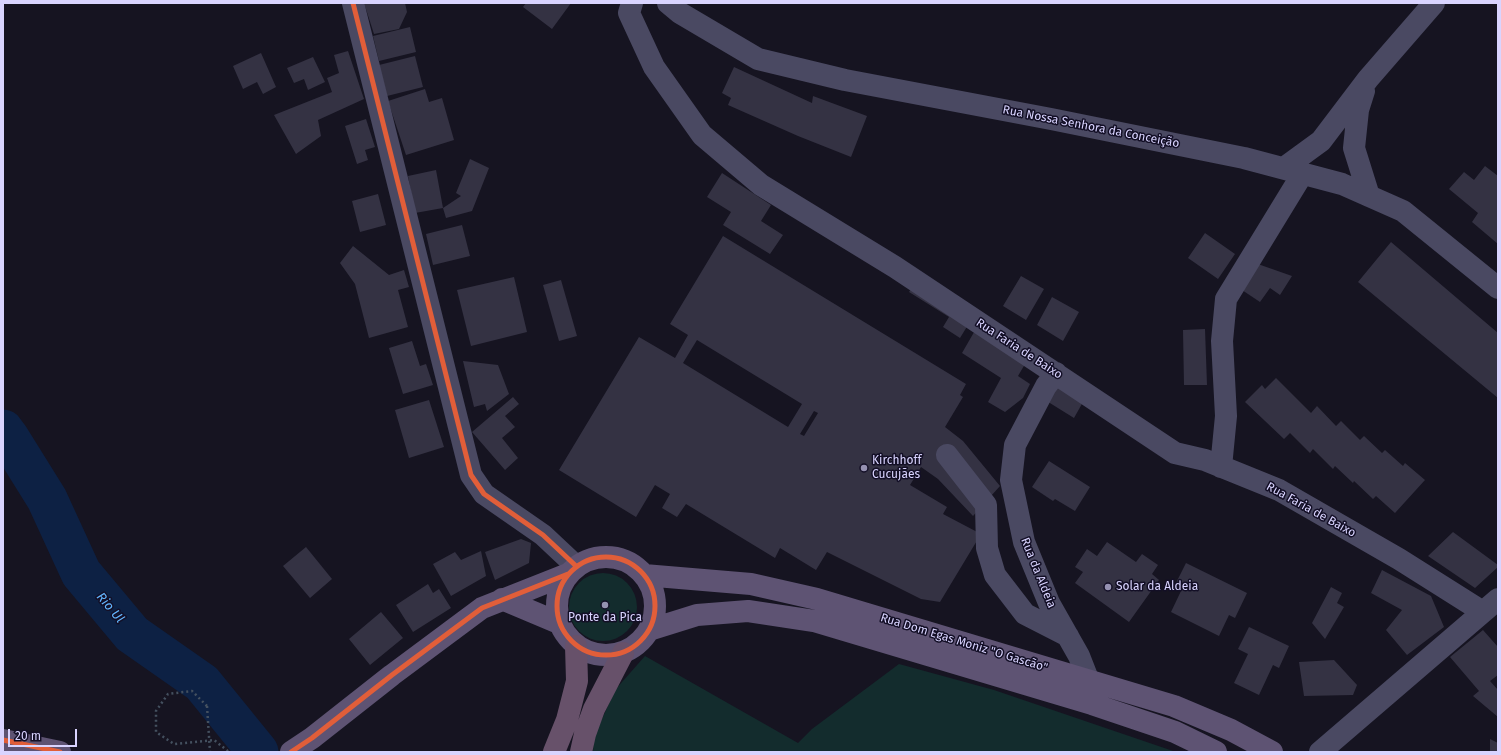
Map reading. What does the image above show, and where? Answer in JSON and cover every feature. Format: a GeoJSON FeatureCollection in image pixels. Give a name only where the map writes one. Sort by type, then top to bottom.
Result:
{"type":"FeatureCollection","features":[{"type":"Feature","properties":{"kind":"highway"},"geometry":{"type":"LineString","coordinates":[[554,752],[567,720],[577,681],[576,646]]}},
{"type":"Feature","properties":{"kind":"highway"},"geometry":{"type":"LineString","coordinates":[[581,752],[585,734],[594,708],[623,653]]}},
{"type":"Feature","properties":{"kind":"main road"},"geometry":{"type":"LineString","coordinates":[[291,752],[312,738],[392,675],[482,608],[572,570],[593,558],[612,557],[624,560],[635,566],[644,575],[652,588],[655,602],[654,616],[649,630],[642,640],[633,648],[623,653],[607,656],[591,654],[576,646],[566,636],[559,623],[556,610],[557,597],[560,585],[572,570]]}},
{"type":"Feature","properties":{"kind":"main road","name":"Rua Dom Egas Moniz \"O Gascão\""},"geometry":{"type":"LineString","coordinates":[[644,575],[751,584],[817,599],[1174,706],[1231,730],[1272,752]]}},
{"type":"Feature","properties":{"kind":"main road"},"geometry":{"type":"LineString","coordinates":[[502,599],[559,623]]}},
{"type":"Feature","properties":{"kind":"main road","name":"Rua Dom Egas Moniz \"O Gascão\""},"geometry":{"type":"LineString","coordinates":[[649,630],[697,616],[748,611],[814,622],[1092,704],[1174,732],[1216,752]]}},
{"type":"Feature","properties":{"kind":"main road"},"geometry":{"type":"LineString","coordinates":[[3,740],[60,752]]}},
{"type":"Feature","properties":{"kind":"street"},"geometry":{"type":"LineString","coordinates":[[353,3],[471,475],[484,494],[543,535],[572,570]]}},
{"type":"Feature","properties":{"kind":"street","name":"Rua Faria de Baixo"},"geometry":{"type":"LineString","coordinates":[[632,3],[629,13],[654,67],[702,135],[761,185],[895,267],[1175,453],[1205,460],[1279,490],[1399,559],[1492,607]]}},
{"type":"Feature","properties":{"kind":"street","name":"Rua Nossa Senhora da Conceição"},"geometry":{"type":"LineString","coordinates":[[668,3],[680,13],[758,59],[845,80],[1244,158],[1342,184],[1403,211],[1498,288]]}},
{"type":"Feature","properties":{"kind":"street"},"geometry":{"type":"LineString","coordinates":[[1221,467],[1226,416],[1222,340],[1226,299],[1293,171],[1321,142],[1368,80],[1434,3]]}},
{"type":"Feature","properties":{"kind":"street"},"geometry":{"type":"LineString","coordinates":[[1368,80],[1358,110],[1354,148],[1369,196]]}},
{"type":"Feature","properties":{"kind":"street","name":"Rua da Aldeia"},"geometry":{"type":"LineString","coordinates":[[1056,373],[1046,386],[1015,445],[1011,480],[1024,542],[1049,603],[1079,656],[1088,680],[1092,704]]}},
{"type":"Feature","properties":{"kind":"street"},"geometry":{"type":"LineString","coordinates":[[947,455],[986,506],[987,548],[995,575],[1025,614],[1068,636]]}},
{"type":"Feature","properties":{"kind":"street"},"geometry":{"type":"LineString","coordinates":[[1320,752],[1492,607]]}},
{"type":"Feature","properties":{"kind":"path"},"geometry":{"type":"LineString","coordinates":[[210,752],[206,706],[192,691],[168,694],[156,711],[156,732],[174,744],[214,740],[229,752]]}},
{"type":"Feature","properties":{"kind":"green space"},"geometry":{"type":"Polygon","coordinates":[[[603,573],[616,576],[627,583],[634,594],[637,607],[634,620],[627,631],[616,638],[603,641],[590,638],[579,631],[572,620],[569,607],[572,594],[579,583],[590,576],[603,573]]]}},
{"type":"Feature","properties":{"kind":"green space"},"geometry":{"type":"Polygon","coordinates":[[[645,656],[798,743],[812,729],[899,664],[994,690],[1176,752],[593,752],[594,737],[615,690],[645,656]]]}},
{"type":"Feature","properties":{"kind":"building"},"geometry":{"type":"Polygon","coordinates":[[[364,3],[405,3],[407,12],[399,29],[374,34],[364,3]]]}},
{"type":"Feature","properties":{"kind":"building"},"geometry":{"type":"Polygon","coordinates":[[[526,3],[571,3],[552,29],[523,7],[526,3]]]}},
{"type":"Feature","properties":{"kind":"building"},"geometry":{"type":"Polygon","coordinates":[[[410,27],[416,52],[379,61],[373,36],[410,27]]]}},
{"type":"Feature","properties":{"kind":"building"},"geometry":{"type":"Polygon","coordinates":[[[348,51],[364,99],[318,120],[321,136],[296,154],[274,115],[332,92],[327,78],[339,73],[334,55],[348,51]]]}},
{"type":"Feature","properties":{"kind":"building"},"geometry":{"type":"Polygon","coordinates":[[[261,53],[276,87],[263,94],[257,82],[243,89],[233,66],[261,53]]]}},
{"type":"Feature","properties":{"kind":"building"},"geometry":{"type":"Polygon","coordinates":[[[415,56],[423,87],[387,96],[379,65],[415,56]]]}},
{"type":"Feature","properties":{"kind":"building"},"geometry":{"type":"Polygon","coordinates":[[[313,57],[325,82],[308,90],[304,79],[294,83],[287,68],[313,57]]]}},
{"type":"Feature","properties":{"kind":"building"},"geometry":{"type":"Polygon","coordinates":[[[734,67],[812,103],[813,96],[867,116],[851,157],[798,136],[728,105],[731,98],[722,93],[734,67]]]}},
{"type":"Feature","properties":{"kind":"building"},"geometry":{"type":"Polygon","coordinates":[[[425,89],[429,102],[442,98],[454,140],[406,155],[388,101],[425,89]]]}},
{"type":"Feature","properties":{"kind":"building"},"geometry":{"type":"Polygon","coordinates":[[[366,119],[375,147],[365,150],[368,160],[357,164],[345,126],[366,119]]]}},
{"type":"Feature","properties":{"kind":"building"},"geometry":{"type":"Polygon","coordinates":[[[470,159],[489,168],[472,211],[446,218],[443,208],[461,196],[456,193],[470,159]]]}},
{"type":"Feature","properties":{"kind":"building"},"geometry":{"type":"Polygon","coordinates":[[[1485,166],[1498,176],[1498,244],[1472,222],[1478,213],[1449,189],[1464,172],[1474,180],[1485,166]]]}},
{"type":"Feature","properties":{"kind":"building"},"geometry":{"type":"Polygon","coordinates":[[[436,170],[443,208],[415,213],[408,176],[436,170]]]}},
{"type":"Feature","properties":{"kind":"building"},"geometry":{"type":"Polygon","coordinates":[[[722,173],[771,205],[761,221],[783,235],[770,254],[723,225],[731,212],[707,197],[722,173]]]}},
{"type":"Feature","properties":{"kind":"building"},"geometry":{"type":"Polygon","coordinates":[[[378,194],[386,225],[360,232],[352,201],[378,194]]]}},
{"type":"Feature","properties":{"kind":"building"},"geometry":{"type":"Polygon","coordinates":[[[462,225],[470,256],[433,265],[426,234],[462,225]]]}},
{"type":"Feature","properties":{"kind":"building"},"geometry":{"type":"Polygon","coordinates":[[[1205,233],[1235,254],[1218,279],[1188,258],[1205,233]]]}},
{"type":"Feature","properties":{"kind":"building"},"geometry":{"type":"Polygon","coordinates":[[[723,236],[966,384],[960,395],[963,397],[945,427],[963,441],[1000,486],[973,516],[938,479],[921,467],[910,485],[947,507],[943,514],[981,534],[940,602],[921,599],[827,552],[816,570],[780,548],[775,558],[686,504],[677,517],[662,508],[670,494],[655,485],[636,517],[559,470],[639,337],[675,358],[688,335],[670,324],[723,236]],[[697,340],[683,363],[788,427],[802,404],[697,340]],[[814,411],[800,434],[804,436],[818,413],[814,411]]]}},
{"type":"Feature","properties":{"kind":"building"},"geometry":{"type":"Polygon","coordinates":[[[1391,242],[1498,333],[1498,398],[1358,282],[1391,242]]]}},
{"type":"Feature","properties":{"kind":"building"},"geometry":{"type":"Polygon","coordinates":[[[353,246],[389,275],[404,270],[409,287],[398,290],[408,327],[369,338],[355,284],[340,263],[353,246]]]}},
{"type":"Feature","properties":{"kind":"building"},"geometry":{"type":"Polygon","coordinates":[[[1255,263],[1292,276],[1280,295],[1270,288],[1260,302],[1239,288],[1255,263]]]}},
{"type":"Feature","properties":{"kind":"building"},"geometry":{"type":"Polygon","coordinates":[[[1021,276],[1044,289],[1026,320],[1003,306],[1021,276]]]}},
{"type":"Feature","properties":{"kind":"building"},"geometry":{"type":"Polygon","coordinates":[[[514,277],[527,332],[471,346],[457,290],[514,277]]]}},
{"type":"Feature","properties":{"kind":"building"},"geometry":{"type":"Polygon","coordinates":[[[561,280],[577,336],[559,341],[543,285],[561,280]]]}},
{"type":"Feature","properties":{"kind":"building"},"geometry":{"type":"Polygon","coordinates":[[[914,284],[971,320],[960,338],[943,327],[949,317],[909,292],[914,284]]]}},
{"type":"Feature","properties":{"kind":"building"},"geometry":{"type":"Polygon","coordinates":[[[1052,297],[1079,312],[1063,341],[1037,325],[1052,297]]]}},
{"type":"Feature","properties":{"kind":"building"},"geometry":{"type":"Polygon","coordinates":[[[977,327],[1028,359],[1018,376],[1030,384],[1023,398],[1005,412],[988,402],[1001,378],[962,353],[977,327]]]}},
{"type":"Feature","properties":{"kind":"building"},"geometry":{"type":"Polygon","coordinates":[[[1205,329],[1207,385],[1184,385],[1183,330],[1205,329]]]}},
{"type":"Feature","properties":{"kind":"building"},"geometry":{"type":"Polygon","coordinates":[[[412,341],[420,366],[426,364],[433,385],[403,394],[389,348],[412,341]]]}},
{"type":"Feature","properties":{"kind":"building"},"geometry":{"type":"Polygon","coordinates":[[[463,361],[498,365],[509,394],[487,411],[485,404],[474,407],[463,361]]]}},
{"type":"Feature","properties":{"kind":"building"},"geometry":{"type":"Polygon","coordinates":[[[1276,378],[1311,413],[1317,406],[1336,426],[1341,421],[1360,440],[1364,436],[1382,453],[1385,450],[1403,466],[1405,463],[1425,480],[1395,513],[1376,496],[1373,499],[1335,466],[1333,469],[1313,449],[1310,453],[1290,433],[1284,439],[1245,402],[1262,385],[1265,389],[1276,378]]]}},
{"type":"Feature","properties":{"kind":"building"},"geometry":{"type":"Polygon","coordinates":[[[1055,384],[1083,402],[1074,418],[1045,400],[1055,384]]]}},
{"type":"Feature","properties":{"kind":"building"},"geometry":{"type":"Polygon","coordinates":[[[513,397],[519,404],[505,416],[515,427],[502,438],[518,458],[505,470],[472,432],[513,397]]]}},
{"type":"Feature","properties":{"kind":"building"},"geometry":{"type":"Polygon","coordinates":[[[429,400],[444,447],[409,458],[395,410],[429,400]]]}},
{"type":"Feature","properties":{"kind":"building"},"geometry":{"type":"Polygon","coordinates":[[[1049,461],[1090,487],[1075,511],[1055,499],[1053,501],[1032,487],[1049,461]]]}},
{"type":"Feature","properties":{"kind":"building"},"geometry":{"type":"Polygon","coordinates":[[[1453,532],[1498,565],[1498,567],[1475,588],[1428,556],[1453,532]]]}},
{"type":"Feature","properties":{"kind":"building"},"geometry":{"type":"Polygon","coordinates":[[[521,539],[531,543],[529,563],[495,580],[485,552],[521,539]]]}},
{"type":"Feature","properties":{"kind":"building"},"geometry":{"type":"Polygon","coordinates":[[[1107,542],[1136,562],[1142,554],[1158,565],[1152,574],[1159,580],[1129,622],[1075,583],[1083,572],[1075,567],[1087,549],[1097,556],[1107,542]]]}},
{"type":"Feature","properties":{"kind":"building"},"geometry":{"type":"Polygon","coordinates":[[[306,547],[332,579],[310,598],[283,566],[306,547]]]}},
{"type":"Feature","properties":{"kind":"building"},"geometry":{"type":"Polygon","coordinates":[[[481,551],[486,576],[451,596],[433,564],[455,552],[461,560],[481,551]]]}},
{"type":"Feature","properties":{"kind":"building"},"geometry":{"type":"Polygon","coordinates":[[[1186,563],[1247,593],[1235,618],[1229,615],[1219,636],[1171,612],[1181,591],[1174,587],[1186,563]]]}},
{"type":"Feature","properties":{"kind":"building"},"geometry":{"type":"Polygon","coordinates":[[[1382,570],[1431,596],[1444,627],[1407,655],[1386,630],[1402,610],[1371,593],[1382,570]]]}},
{"type":"Feature","properties":{"kind":"building"},"geometry":{"type":"Polygon","coordinates":[[[428,584],[433,593],[439,589],[451,608],[413,632],[396,605],[428,584]]]}},
{"type":"Feature","properties":{"kind":"building"},"geometry":{"type":"Polygon","coordinates":[[[1331,587],[1342,593],[1337,603],[1344,607],[1325,639],[1312,623],[1331,587]]]}},
{"type":"Feature","properties":{"kind":"building"},"geometry":{"type":"Polygon","coordinates":[[[381,612],[403,638],[370,665],[349,639],[381,612]]]}},
{"type":"Feature","properties":{"kind":"building"},"geometry":{"type":"Polygon","coordinates":[[[1249,627],[1289,646],[1279,668],[1273,665],[1259,695],[1234,683],[1248,654],[1238,649],[1249,627]]]}},
{"type":"Feature","properties":{"kind":"building"},"geometry":{"type":"Polygon","coordinates":[[[1483,630],[1498,647],[1498,675],[1490,681],[1498,690],[1498,717],[1473,696],[1479,691],[1450,657],[1483,630]]]}},
{"type":"Feature","properties":{"kind":"building"},"geometry":{"type":"Polygon","coordinates":[[[1334,660],[1357,685],[1353,695],[1304,696],[1299,662],[1334,660]]]}},
{"type":"Feature","properties":{"kind":"building"},"geometry":{"type":"Polygon","coordinates":[[[1490,739],[1498,743],[1498,752],[1490,752],[1490,739]]]}},
{"type":"Feature","properties":{"kind":"waterway","name":"Rio Ul"},"geometry":{"type":"LineString","coordinates":[[3,430],[47,499],[81,573],[132,634],[202,683],[258,752]]}},
{"type":"Feature","properties":{"kind":"transit line"},"geometry":{"type":"LineString","coordinates":[[353,3],[471,475],[484,494],[543,535],[576,566]]}},
{"type":"Feature","properties":{"kind":"transit line"},"geometry":{"type":"LineString","coordinates":[[606,557],[625,560],[641,571],[652,587],[655,606],[652,625],[641,641],[625,652],[606,655],[587,652],[571,641],[560,625],[557,606],[560,587],[571,571],[587,560],[606,557]]}},
{"type":"Feature","properties":{"kind":"transit line"},"geometry":{"type":"LineString","coordinates":[[291,752],[312,738],[392,675],[482,608],[568,574]]}},
{"type":"Feature","properties":{"kind":"transit line"},"geometry":{"type":"LineString","coordinates":[[3,740],[60,752]]}},
{"type":"Feature","properties":{"kind":"place","name":"Kirchhoff Cucujães"},"geometry":{"type":"Point","coordinates":[864,468]}},
{"type":"Feature","properties":{"kind":"place","name":"Solar da Aldeia"},"geometry":{"type":"Point","coordinates":[1108,587]}},
{"type":"Feature","properties":{"kind":"place","name":"Ponte da Pica"},"geometry":{"type":"Point","coordinates":[605,605]}}]}
